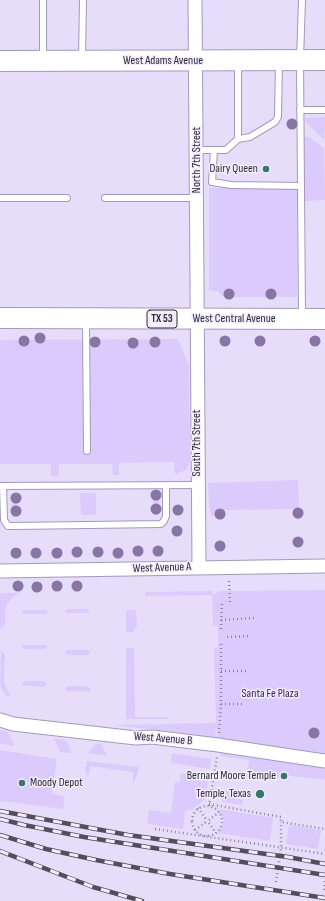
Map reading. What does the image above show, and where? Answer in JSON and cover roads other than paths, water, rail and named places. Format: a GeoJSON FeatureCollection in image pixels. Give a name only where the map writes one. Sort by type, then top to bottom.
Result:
{"type":"FeatureCollection","features":[{"type":"Feature","properties":{"kind":"main road","name":"West Adams Avenue"},"geometry":{"type":"LineString","coordinates":[[0,61],[325,60]]}},
{"type":"Feature","properties":{"kind":"main road","name":"West Central Avenue"},"geometry":{"type":"LineString","coordinates":[[0,318],[86,320],[325,319]]}},
{"type":"Feature","properties":{"kind":"street","name":"North 7th Street"},"geometry":{"type":"LineString","coordinates":[[196,0],[197,319]]}},
{"type":"Feature","properties":{"kind":"street","name":"South 7th Street"},"geometry":{"type":"LineString","coordinates":[[197,319],[197,485],[199,567]]}},
{"type":"Feature","properties":{"kind":"street","name":"West Avenue A"},"geometry":{"type":"LineString","coordinates":[[0,571],[325,566]]}},
{"type":"Feature","properties":{"kind":"street","name":"West Avenue B"},"geometry":{"type":"LineString","coordinates":[[0,720],[13,724],[96,732],[136,738],[152,737],[218,745],[325,761]]}},
{"type":"Feature","properties":{"kind":"lane"},"geometry":{"type":"LineString","coordinates":[[43,0],[43,61]]}},
{"type":"Feature","properties":{"kind":"lane"},"geometry":{"type":"LineString","coordinates":[[82,61],[83,0]]}},
{"type":"Feature","properties":{"kind":"lane"},"geometry":{"type":"LineString","coordinates":[[302,0],[300,60],[302,319]]}},
{"type":"Feature","properties":{"kind":"lane"},"geometry":{"type":"LineString","coordinates":[[238,60],[238,139]]}},
{"type":"Feature","properties":{"kind":"lane"},"geometry":{"type":"LineString","coordinates":[[197,150],[226,150],[238,139],[250,138],[275,122],[278,117],[279,60]]}},
{"type":"Feature","properties":{"kind":"lane"},"geometry":{"type":"LineString","coordinates":[[300,110],[325,110]]}},
{"type":"Feature","properties":{"kind":"lane"},"geometry":{"type":"LineString","coordinates":[[214,150],[212,182],[232,185],[301,186]]}},
{"type":"Feature","properties":{"kind":"lane"},"geometry":{"type":"LineString","coordinates":[[0,198],[67,198]]}},
{"type":"Feature","properties":{"kind":"lane"},"geometry":{"type":"LineString","coordinates":[[105,198],[196,198]]}},
{"type":"Feature","properties":{"kind":"lane"},"geometry":{"type":"LineString","coordinates":[[86,320],[88,451]]}},
{"type":"Feature","properties":{"kind":"lane"},"geometry":{"type":"LineString","coordinates":[[166,485],[166,516],[161,524],[8,526],[4,520],[2,486],[166,485],[197,485]]}},
{"type":"Feature","properties":{"kind":"railway"},"geometry":{"type":"LineString","coordinates":[[0,811],[128,835],[288,857],[325,864]]}},
{"type":"Feature","properties":{"kind":"railway"},"geometry":{"type":"LineString","coordinates":[[0,819],[84,837],[325,875]]}},
{"type":"Feature","properties":{"kind":"railway"},"geometry":{"type":"LineString","coordinates":[[0,835],[46,849],[96,860],[170,874],[325,898]]}},
{"type":"Feature","properties":{"kind":"railway"},"geometry":{"type":"LineString","coordinates":[[0,851],[93,887],[142,901]]}},
{"type":"Feature","properties":{"kind":"place","name":"Dairy Queen"},"geometry":{"type":"Point","coordinates":[266,169]}},
{"type":"Feature","properties":{"kind":"place","name":"Bernard Moore Temple"},"geometry":{"type":"Point","coordinates":[284,776]}},
{"type":"Feature","properties":{"kind":"place","name":"Moody Depot"},"geometry":{"type":"Point","coordinates":[22,783]}},
{"type":"Feature","properties":{"kind":"place","name":"Temple, Texas"},"geometry":{"type":"Point","coordinates":[260,794]}},
{"type":"Feature","properties":{"kind":"park label","name":"Santa Fe Plaza"},"geometry":{"type":"Point","coordinates":[270,694]}}]}
